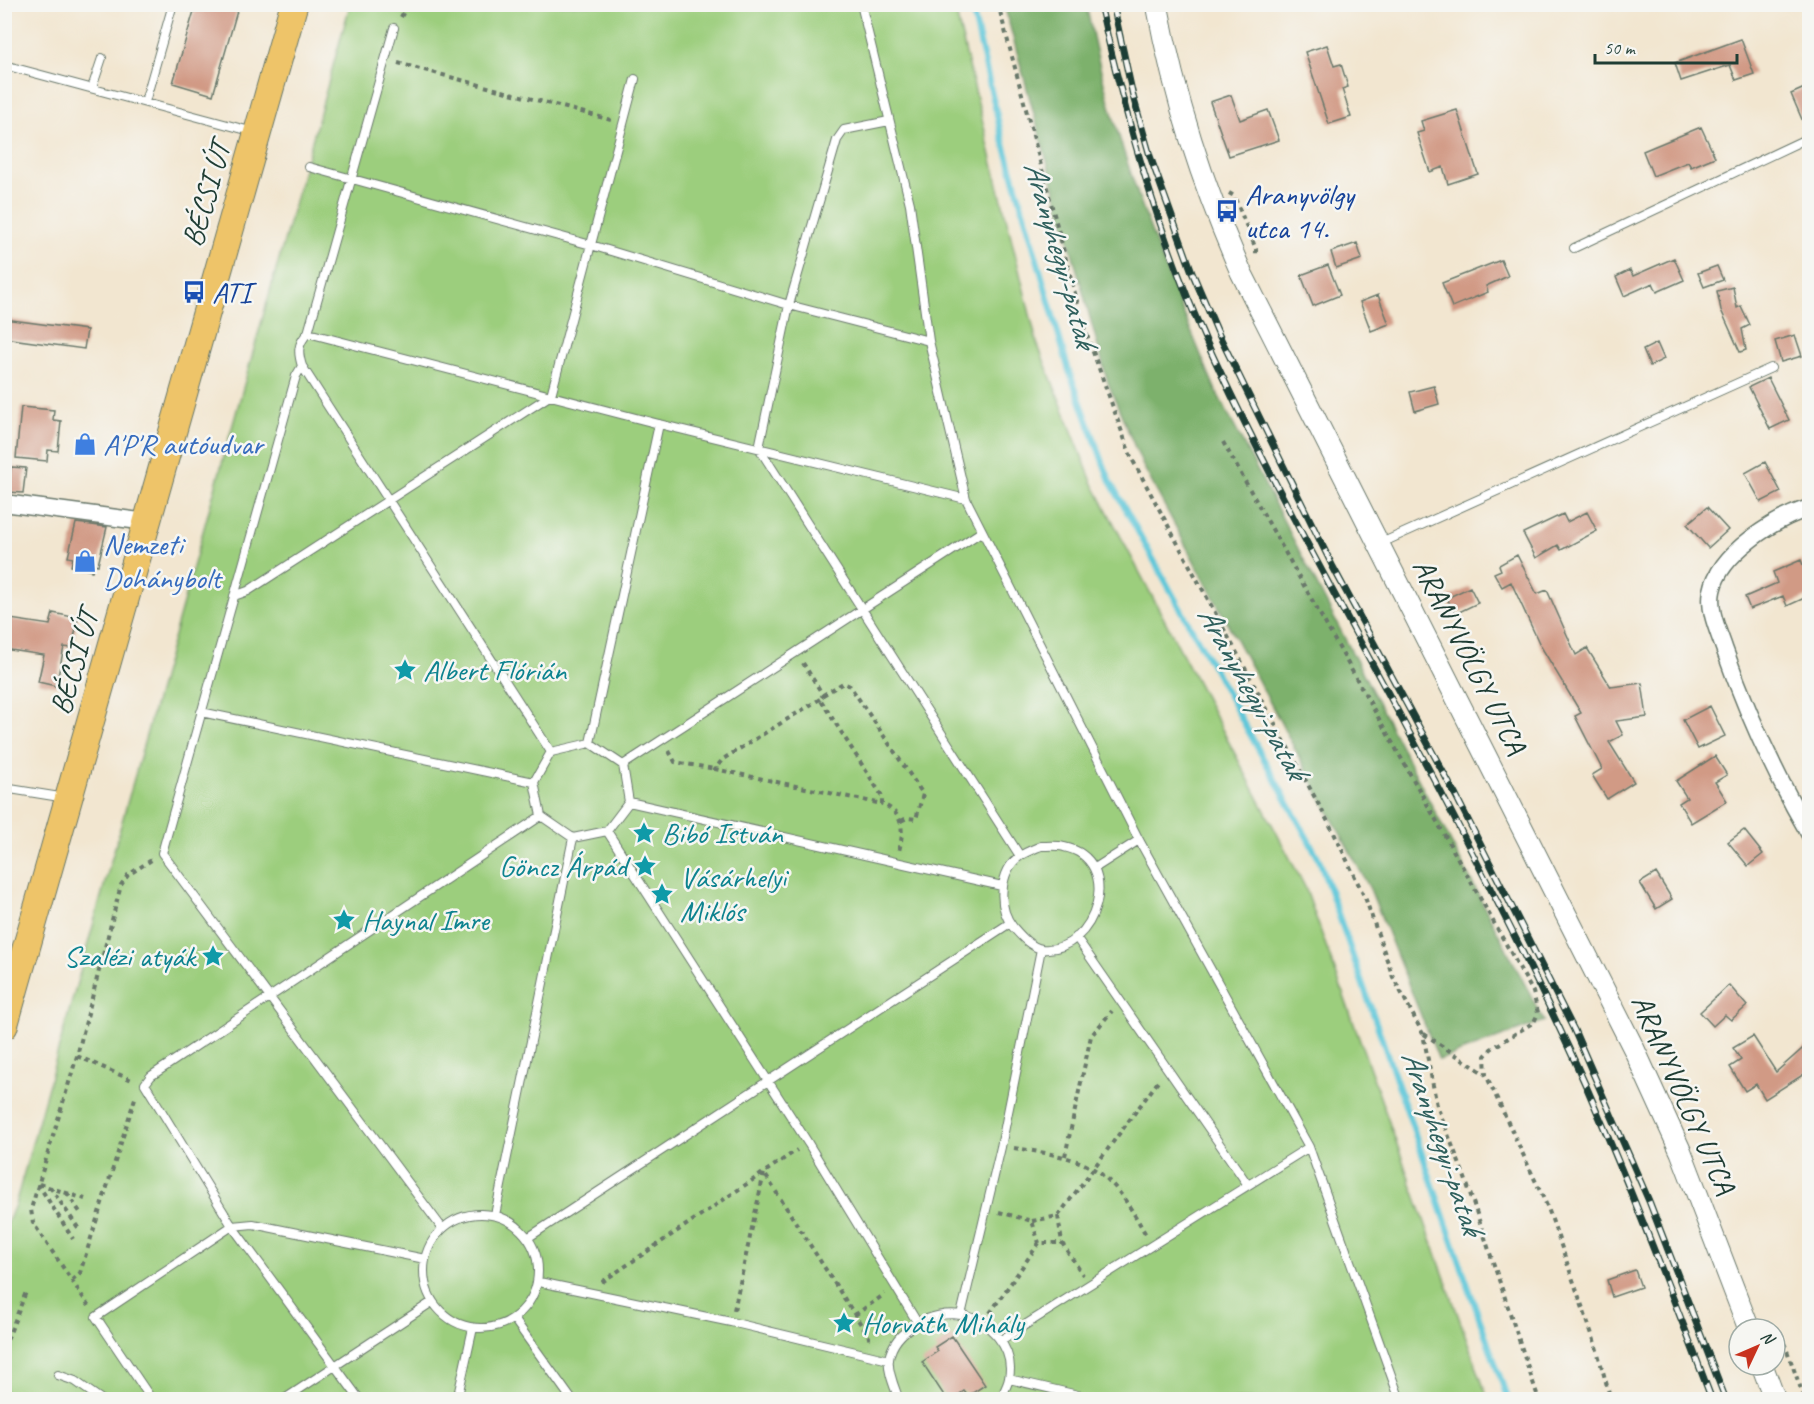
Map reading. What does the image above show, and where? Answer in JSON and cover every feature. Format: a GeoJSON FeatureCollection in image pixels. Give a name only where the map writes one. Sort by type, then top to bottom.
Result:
{"type":"FeatureCollection","features":[{"type":"Feature","properties":{"kind":"main road","name":"BÉCSI ÚT"},"geometry":{"type":"LineString","coordinates":[[4,1026],[294,4]]}},
{"type":"Feature","properties":{"kind":"street","name":"ARANYVÖLGY UTCA"},"geometry":{"type":"LineString","coordinates":[[1157,4],[1176,96],[1220,223],[1261,312],[1634,1049],[1681,1152],[1744,1317]]}},
{"type":"Feature","properties":{"kind":"street"},"geometry":{"type":"LineString","coordinates":[[4,503],[147,522]]}},
{"type":"Feature","properties":{"kind":"street"},"geometry":{"type":"LineString","coordinates":[[1809,508],[1742,546],[1719,570],[1711,594],[1714,618],[1759,739],[1809,835]]}},
{"type":"Feature","properties":{"kind":"street"},"geometry":{"type":"LineString","coordinates":[[1766,1377],[1775,1400]]}},
{"type":"Feature","properties":{"kind":"lane"},"geometry":{"type":"LineString","coordinates":[[145,102],[173,4]]}},
{"type":"Feature","properties":{"kind":"lane"},"geometry":{"type":"LineString","coordinates":[[861,4],[910,204],[929,341],[966,499],[1139,840],[1309,1147],[1400,1400]]}},
{"type":"Feature","properties":{"kind":"lane"},"geometry":{"type":"LineString","coordinates":[[394,28],[308,333],[302,339],[298,352],[302,366],[551,752]]}},
{"type":"Feature","properties":{"kind":"lane"},"geometry":{"type":"LineString","coordinates":[[92,88],[102,58]]}},
{"type":"Feature","properties":{"kind":"lane"},"geometry":{"type":"LineString","coordinates":[[4,65],[257,134]]}},
{"type":"Feature","properties":{"kind":"lane"},"geometry":{"type":"LineString","coordinates":[[234,596],[248,591],[551,395],[635,80]]}},
{"type":"Feature","properties":{"kind":"lane"},"geometry":{"type":"LineString","coordinates":[[889,121],[844,130],[837,140],[789,305],[759,448],[1020,856]]}},
{"type":"Feature","properties":{"kind":"lane"},"geometry":{"type":"LineString","coordinates":[[1575,248],[1809,136]]}},
{"type":"Feature","properties":{"kind":"lane"},"geometry":{"type":"LineString","coordinates":[[309,166],[350,180],[591,245],[789,305],[929,341]]}},
{"type":"Feature","properties":{"kind":"lane"},"geometry":{"type":"LineString","coordinates":[[308,333],[659,424],[966,499]]}},
{"type":"Feature","properties":{"kind":"lane"},"geometry":{"type":"LineString","coordinates":[[302,366],[296,376],[162,853],[270,994],[442,1228]]}},
{"type":"Feature","properties":{"kind":"lane"},"geometry":{"type":"LineString","coordinates":[[1379,544],[1771,368]]}},
{"type":"Feature","properties":{"kind":"lane"},"geometry":{"type":"LineString","coordinates":[[591,743],[659,424]]}},
{"type":"Feature","properties":{"kind":"lane"},"geometry":{"type":"LineString","coordinates":[[623,765],[981,532]]}},
{"type":"Feature","properties":{"kind":"lane"},"geometry":{"type":"LineString","coordinates":[[201,712],[534,782]]}},
{"type":"Feature","properties":{"kind":"lane"},"geometry":{"type":"LineString","coordinates":[[591,743],[623,765],[629,802],[607,831],[573,838],[541,816],[534,782],[551,752],[591,743]]}},
{"type":"Feature","properties":{"kind":"lane"},"geometry":{"type":"LineString","coordinates":[[4,788],[70,799]]}},
{"type":"Feature","properties":{"kind":"lane"},"geometry":{"type":"LineString","coordinates":[[629,802],[1002,886]]}},
{"type":"Feature","properties":{"kind":"lane"},"geometry":{"type":"LineString","coordinates":[[360,1400],[232,1226],[145,1084],[151,1076],[270,994],[541,816]]}},
{"type":"Feature","properties":{"kind":"lane"},"geometry":{"type":"LineString","coordinates":[[607,831],[808,1143],[917,1322]]}},
{"type":"Feature","properties":{"kind":"lane"},"geometry":{"type":"LineString","coordinates":[[495,1215],[573,838]]}},
{"type":"Feature","properties":{"kind":"lane"},"geometry":{"type":"LineString","coordinates":[[1095,868],[1139,840]]}},
{"type":"Feature","properties":{"kind":"lane"},"geometry":{"type":"LineString","coordinates":[[1041,846],[1065,847],[1083,856],[1095,868],[1100,887],[1097,905],[1089,923],[1076,937],[1061,946],[1041,949],[1023,939],[1010,923],[1003,904],[1002,886],[1008,869],[1020,856],[1041,846]]}},
{"type":"Feature","properties":{"kind":"lane"},"geometry":{"type":"LineString","coordinates":[[529,1237],[1010,923]]}},
{"type":"Feature","properties":{"kind":"lane"},"geometry":{"type":"LineString","coordinates":[[1076,937],[1248,1185]]}},
{"type":"Feature","properties":{"kind":"lane"},"geometry":{"type":"LineString","coordinates":[[961,1315],[1001,1147],[1041,949]]}},
{"type":"Feature","properties":{"kind":"lane"},"geometry":{"type":"LineString","coordinates":[[1001,1340],[1309,1147]]}},
{"type":"Feature","properties":{"kind":"lane"},"geometry":{"type":"LineString","coordinates":[[468,1215],[495,1215],[514,1223],[529,1237],[538,1260],[538,1282],[531,1302],[514,1319],[494,1328],[473,1328],[447,1318],[432,1302],[424,1279],[425,1260],[430,1244],[442,1228],[468,1215]]}},
{"type":"Feature","properties":{"kind":"lane"},"geometry":{"type":"LineString","coordinates":[[152,1400],[96,1317],[232,1226],[253,1224],[425,1260]]}},
{"type":"Feature","properties":{"kind":"lane"},"geometry":{"type":"LineString","coordinates":[[538,1282],[731,1322],[889,1360]]}},
{"type":"Feature","properties":{"kind":"lane"},"geometry":{"type":"LineString","coordinates":[[283,1400],[432,1302]]}},
{"type":"Feature","properties":{"kind":"lane"},"geometry":{"type":"LineString","coordinates":[[899,1400],[889,1360],[899,1338],[917,1322],[961,1315],[983,1323],[1001,1340],[1010,1360],[1009,1379],[1000,1400]]}},
{"type":"Feature","properties":{"kind":"lane"},"geometry":{"type":"LineString","coordinates":[[514,1319],[572,1400]]}},
{"type":"Feature","properties":{"kind":"lane"},"geometry":{"type":"LineString","coordinates":[[457,1400],[473,1328]]}},
{"type":"Feature","properties":{"kind":"lane"},"geometry":{"type":"LineString","coordinates":[[58,1375],[75,1382],[102,1400]]}},
{"type":"Feature","properties":{"kind":"lane"},"geometry":{"type":"LineString","coordinates":[[1009,1379],[1099,1400]]}},
{"type":"Feature","properties":{"kind":"path"},"geometry":{"type":"LineString","coordinates":[[998,4],[1084,327],[1131,457],[1333,831],[1366,900],[1393,977],[1423,1034],[1437,1106],[1465,1178],[1539,1400]]}},
{"type":"Feature","properties":{"kind":"path"},"geometry":{"type":"LineString","coordinates":[[386,60],[623,123]]}},
{"type":"Feature","properties":{"kind":"path"},"geometry":{"type":"LineString","coordinates":[[1223,442],[1533,992],[1538,1013],[1534,1022],[1527,1029],[1491,1049],[1485,1056],[1486,1075],[1548,1208],[1595,1343],[1611,1400]]}},
{"type":"Feature","properties":{"kind":"path"},"geometry":{"type":"LineString","coordinates":[[796,652],[882,796],[882,804]]}},
{"type":"Feature","properties":{"kind":"path"},"geometry":{"type":"LineString","coordinates":[[715,769],[723,759],[843,683],[850,686],[923,794],[916,819],[907,818],[901,821]]}},
{"type":"Feature","properties":{"kind":"path"},"geometry":{"type":"LineString","coordinates":[[675,762],[882,804],[891,808],[901,821],[904,833],[897,862]]}},
{"type":"Feature","properties":{"kind":"path"},"geometry":{"type":"LineString","coordinates":[[96,1317],[30,1216],[77,1056],[121,885],[133,870],[162,853]]}},
{"type":"Feature","properties":{"kind":"path"},"geometry":{"type":"LineString","coordinates":[[1065,1156],[1091,1036],[1121,999]]}},
{"type":"Feature","properties":{"kind":"path"},"geometry":{"type":"LineString","coordinates":[[1423,1034],[1486,1075]]}},
{"type":"Feature","properties":{"kind":"path"},"geometry":{"type":"LineString","coordinates":[[77,1056],[116,1075],[145,1084]]}},
{"type":"Feature","properties":{"kind":"path"},"geometry":{"type":"LineString","coordinates":[[987,1209],[1032,1221],[1058,1216],[1168,1068]]}},
{"type":"Feature","properties":{"kind":"path"},"geometry":{"type":"LineString","coordinates":[[72,1280],[80,1273],[137,1091],[145,1084]]}},
{"type":"Feature","properties":{"kind":"path"},"geometry":{"type":"LineString","coordinates":[[586,1292],[808,1143]]}},
{"type":"Feature","properties":{"kind":"path"},"geometry":{"type":"LineString","coordinates":[[1001,1147],[1065,1156],[1093,1167],[1112,1182],[1130,1206],[1152,1246]]}},
{"type":"Feature","properties":{"kind":"path"},"geometry":{"type":"LineString","coordinates":[[764,1173],[869,1337],[869,1355]]}},
{"type":"Feature","properties":{"kind":"path"},"geometry":{"type":"LineString","coordinates":[[731,1322],[764,1173]]}},
{"type":"Feature","properties":{"kind":"path"},"geometry":{"type":"LineString","coordinates":[[38,1184],[85,1199]]}},
{"type":"Feature","properties":{"kind":"path"},"geometry":{"type":"LineString","coordinates":[[38,1184],[73,1239]]}},
{"type":"Feature","properties":{"kind":"path"},"geometry":{"type":"LineString","coordinates":[[51,1187],[79,1229]]}},
{"type":"Feature","properties":{"kind":"path"},"geometry":{"type":"LineString","coordinates":[[67,1192],[82,1215]]}},
{"type":"Feature","properties":{"kind":"path"},"geometry":{"type":"LineString","coordinates":[[1058,1216],[1062,1243],[1090,1286]]}},
{"type":"Feature","properties":{"kind":"path"},"geometry":{"type":"LineString","coordinates":[[1032,1221],[1039,1243]]}},
{"type":"Feature","properties":{"kind":"path"},"geometry":{"type":"LineString","coordinates":[[1039,1243],[1062,1243]]}},
{"type":"Feature","properties":{"kind":"path"},"geometry":{"type":"LineString","coordinates":[[983,1323],[1039,1243]]}},
{"type":"Feature","properties":{"kind":"path"},"geometry":{"type":"LineString","coordinates":[[855,1315],[895,1287]]}},
{"type":"Feature","properties":{"kind":"path"},"geometry":{"type":"LineString","coordinates":[[4,1348],[26,1292]]}},
{"type":"Feature","properties":{"kind":"path"},"geometry":{"type":"LineString","coordinates":[[1787,1350],[1805,1400]]}},
{"type":"Feature","properties":{"kind":"green space"},"geometry":{"type":"Polygon","coordinates":[[[350,5],[954,5],[1037,343],[1092,482],[1305,887],[1488,1399],[5,1400],[5,1228],[15,1205],[350,5]]]}},
{"type":"Feature","properties":{"kind":"green space"},"geometry":{"type":"Polygon","coordinates":[[[1004,5],[1086,5],[1105,86],[1143,210],[1216,391],[1544,1021],[1439,1060],[1370,889],[1142,464],[1108,383],[1004,5]]]}},
{"type":"Feature","properties":{"kind":"building"},"geometry":{"type":"Polygon","coordinates":[[[196,4],[239,4],[213,95],[173,83],[196,4]]]}},
{"type":"Feature","properties":{"kind":"building"},"geometry":{"type":"Polygon","coordinates":[[[1741,39],[1754,74],[1736,80],[1730,65],[1681,81],[1675,63],[1741,39]]]}},
{"type":"Feature","properties":{"kind":"building"},"geometry":{"type":"Polygon","coordinates":[[[1327,45],[1334,66],[1341,64],[1348,87],[1342,89],[1351,117],[1329,124],[1305,52],[1327,45]]]}},
{"type":"Feature","properties":{"kind":"building"},"geometry":{"type":"Polygon","coordinates":[[[1809,86],[1809,131],[1807,131],[1791,94],[1809,86]]]}},
{"type":"Feature","properties":{"kind":"building"},"geometry":{"type":"Polygon","coordinates":[[[1231,95],[1240,120],[1268,110],[1279,140],[1229,156],[1210,102],[1231,95]]]}},
{"type":"Feature","properties":{"kind":"building"},"geometry":{"type":"Polygon","coordinates":[[[1457,110],[1478,174],[1448,184],[1443,167],[1430,172],[1417,133],[1424,131],[1421,121],[1457,110]]]}},
{"type":"Feature","properties":{"kind":"building"},"geometry":{"type":"Polygon","coordinates":[[[1701,127],[1715,157],[1691,167],[1688,162],[1653,176],[1643,151],[1701,127]]]}},
{"type":"Feature","properties":{"kind":"building"},"geometry":{"type":"Polygon","coordinates":[[[1357,243],[1362,259],[1336,268],[1331,252],[1357,243]]]}},
{"type":"Feature","properties":{"kind":"building"},"geometry":{"type":"Polygon","coordinates":[[[1674,258],[1684,280],[1657,292],[1653,283],[1624,296],[1616,277],[1630,270],[1633,276],[1674,258]]]}},
{"type":"Feature","properties":{"kind":"building"},"geometry":{"type":"Polygon","coordinates":[[[1501,260],[1508,276],[1486,286],[1488,292],[1452,307],[1442,283],[1501,260]]]}},
{"type":"Feature","properties":{"kind":"building"},"geometry":{"type":"Polygon","coordinates":[[[1328,265],[1340,295],[1313,306],[1301,275],[1328,265]]]}},
{"type":"Feature","properties":{"kind":"building"},"geometry":{"type":"Polygon","coordinates":[[[1717,266],[1723,280],[1704,287],[1698,273],[1717,266]]]}},
{"type":"Feature","properties":{"kind":"building"},"geometry":{"type":"Polygon","coordinates":[[[1733,287],[1737,308],[1741,306],[1750,325],[1742,329],[1746,350],[1740,352],[1721,310],[1717,291],[1733,287]]]}},
{"type":"Feature","properties":{"kind":"building"},"geometry":{"type":"Polygon","coordinates":[[[1378,295],[1389,324],[1371,331],[1360,302],[1378,295]]]}},
{"type":"Feature","properties":{"kind":"building"},"geometry":{"type":"Polygon","coordinates":[[[4,319],[87,330],[84,349],[4,338],[4,319]]]}},
{"type":"Feature","properties":{"kind":"building"},"geometry":{"type":"Polygon","coordinates":[[[1795,335],[1802,356],[1781,362],[1775,341],[1795,335]]]}},
{"type":"Feature","properties":{"kind":"building"},"geometry":{"type":"Polygon","coordinates":[[[1657,343],[1664,359],[1650,366],[1643,350],[1657,343]]]}},
{"type":"Feature","properties":{"kind":"building"},"geometry":{"type":"Polygon","coordinates":[[[1768,378],[1789,420],[1770,429],[1749,387],[1768,378]]]}},
{"type":"Feature","properties":{"kind":"building"},"geometry":{"type":"Polygon","coordinates":[[[1434,386],[1439,404],[1415,411],[1410,392],[1434,386]]]}},
{"type":"Feature","properties":{"kind":"building"},"geometry":{"type":"Polygon","coordinates":[[[21,407],[54,410],[53,420],[61,421],[58,451],[48,450],[47,461],[16,458],[21,407]]]}},
{"type":"Feature","properties":{"kind":"building"},"geometry":{"type":"Polygon","coordinates":[[[1765,462],[1781,492],[1761,502],[1745,473],[1765,462]]]}},
{"type":"Feature","properties":{"kind":"building"},"geometry":{"type":"Polygon","coordinates":[[[11,467],[26,468],[23,493],[8,492],[11,467]]]}},
{"type":"Feature","properties":{"kind":"building"},"geometry":{"type":"Polygon","coordinates":[[[1707,507],[1728,530],[1708,548],[1687,524],[1707,507]]]}},
{"type":"Feature","properties":{"kind":"building"},"geometry":{"type":"Polygon","coordinates":[[[1587,512],[1597,531],[1561,550],[1558,545],[1536,558],[1523,533],[1563,514],[1567,522],[1587,512]]]}},
{"type":"Feature","properties":{"kind":"building"},"geometry":{"type":"Polygon","coordinates":[[[76,523],[107,527],[98,565],[94,564],[92,571],[71,566],[73,558],[68,557],[76,523]]]}},
{"type":"Feature","properties":{"kind":"building"},"geometry":{"type":"Polygon","coordinates":[[[1517,555],[1537,594],[1547,590],[1576,655],[1587,648],[1611,687],[1642,683],[1647,717],[1616,721],[1623,735],[1609,742],[1634,782],[1607,799],[1592,775],[1602,769],[1575,716],[1581,713],[1540,645],[1511,582],[1502,587],[1494,573],[1501,570],[1499,565],[1517,555]]]}},
{"type":"Feature","properties":{"kind":"building"},"geometry":{"type":"Polygon","coordinates":[[[1801,560],[1809,581],[1809,596],[1787,606],[1783,596],[1750,609],[1745,597],[1777,583],[1773,572],[1801,560]]]}},
{"type":"Feature","properties":{"kind":"building"},"geometry":{"type":"Polygon","coordinates":[[[1470,587],[1478,603],[1455,614],[1447,598],[1470,587]]]}},
{"type":"Feature","properties":{"kind":"building"},"geometry":{"type":"Polygon","coordinates":[[[53,613],[78,618],[72,648],[64,647],[56,686],[38,682],[44,655],[4,649],[4,618],[50,625],[53,613]]]}},
{"type":"Feature","properties":{"kind":"building"},"geometry":{"type":"Polygon","coordinates":[[[1710,706],[1725,736],[1698,749],[1683,720],[1710,706]]]}},
{"type":"Feature","properties":{"kind":"building"},"geometry":{"type":"Polygon","coordinates":[[[1715,756],[1727,775],[1715,782],[1727,801],[1691,823],[1679,803],[1687,798],[1676,781],[1715,756]]]}},
{"type":"Feature","properties":{"kind":"building"},"geometry":{"type":"Polygon","coordinates":[[[1744,830],[1763,854],[1748,866],[1728,842],[1744,830]]]}},
{"type":"Feature","properties":{"kind":"building"},"geometry":{"type":"Polygon","coordinates":[[[1656,873],[1672,899],[1656,909],[1640,883],[1656,873]]]}},
{"type":"Feature","properties":{"kind":"building"},"geometry":{"type":"Polygon","coordinates":[[[1729,985],[1747,1006],[1731,1020],[1725,1015],[1713,1026],[1700,1012],[1729,985]]]}},
{"type":"Feature","properties":{"kind":"building"},"geometry":{"type":"Polygon","coordinates":[[[1753,1036],[1776,1072],[1809,1043],[1809,1071],[1765,1099],[1756,1084],[1745,1091],[1730,1067],[1741,1060],[1733,1048],[1753,1036]]]}},
{"type":"Feature","properties":{"kind":"building"},"geometry":{"type":"Polygon","coordinates":[[[1635,1270],[1641,1287],[1612,1297],[1607,1280],[1635,1270]]]}},
{"type":"Feature","properties":{"kind":"building"},"geometry":{"type":"Polygon","coordinates":[[[952,1336],[985,1385],[968,1396],[964,1391],[951,1400],[947,1400],[922,1362],[938,1351],[935,1347],[952,1336]]]}},
{"type":"Feature","properties":{"kind":"waterway","name":"Aranyhegyi-patak"},"geometry":{"type":"LineString","coordinates":[[971,4],[1001,133],[1069,371],[1110,481],[1319,859],[1508,1400]]}},
{"type":"Feature","properties":{"kind":"railway"},"geometry":{"type":"LineString","coordinates":[[1100,4],[1145,176],[1173,259],[1206,341],[1263,458],[1417,746],[1553,1015],[1619,1164],[1712,1400]]}},
{"type":"Feature","properties":{"kind":"railway"},"geometry":{"type":"LineString","coordinates":[[1113,4],[1133,96],[1150,156],[1192,272],[1219,335],[1333,567],[1456,796],[1574,1030],[1649,1201],[1726,1400]]}},
{"type":"Feature","properties":{"kind":"place","name":"Aranyvölgy utca 14."},"geometry":{"type":"Point","coordinates":[1227,211]}},
{"type":"Feature","properties":{"kind":"place","name":"ATI"},"geometry":{"type":"Point","coordinates":[194,292]}},
{"type":"Feature","properties":{"kind":"place","name":"A'P'R autóudvar"},"geometry":{"type":"Point","coordinates":[85,444]}},
{"type":"Feature","properties":{"kind":"place","name":"Nemzeti Dohánybolt"},"geometry":{"type":"Point","coordinates":[85,561]}},
{"type":"Feature","properties":{"kind":"place","name":"Albert Flórián"},"geometry":{"type":"Point","coordinates":[405,670]}},
{"type":"Feature","properties":{"kind":"place","name":"Bibó István"},"geometry":{"type":"Point","coordinates":[644,833]}},
{"type":"Feature","properties":{"kind":"place","name":"Göncz Árpád"},"geometry":{"type":"Point","coordinates":[645,866]}},
{"type":"Feature","properties":{"kind":"place","name":"Vásárhelyi Miklós"},"geometry":{"type":"Point","coordinates":[662,894]}},
{"type":"Feature","properties":{"kind":"place","name":"Haynal Imre"},"geometry":{"type":"Point","coordinates":[344,920]}},
{"type":"Feature","properties":{"kind":"place","name":"Szalézi atyák"},"geometry":{"type":"Point","coordinates":[213,956]}},
{"type":"Feature","properties":{"kind":"place","name":"Horváth Mihály"},"geometry":{"type":"Point","coordinates":[844,1323]}}]}
